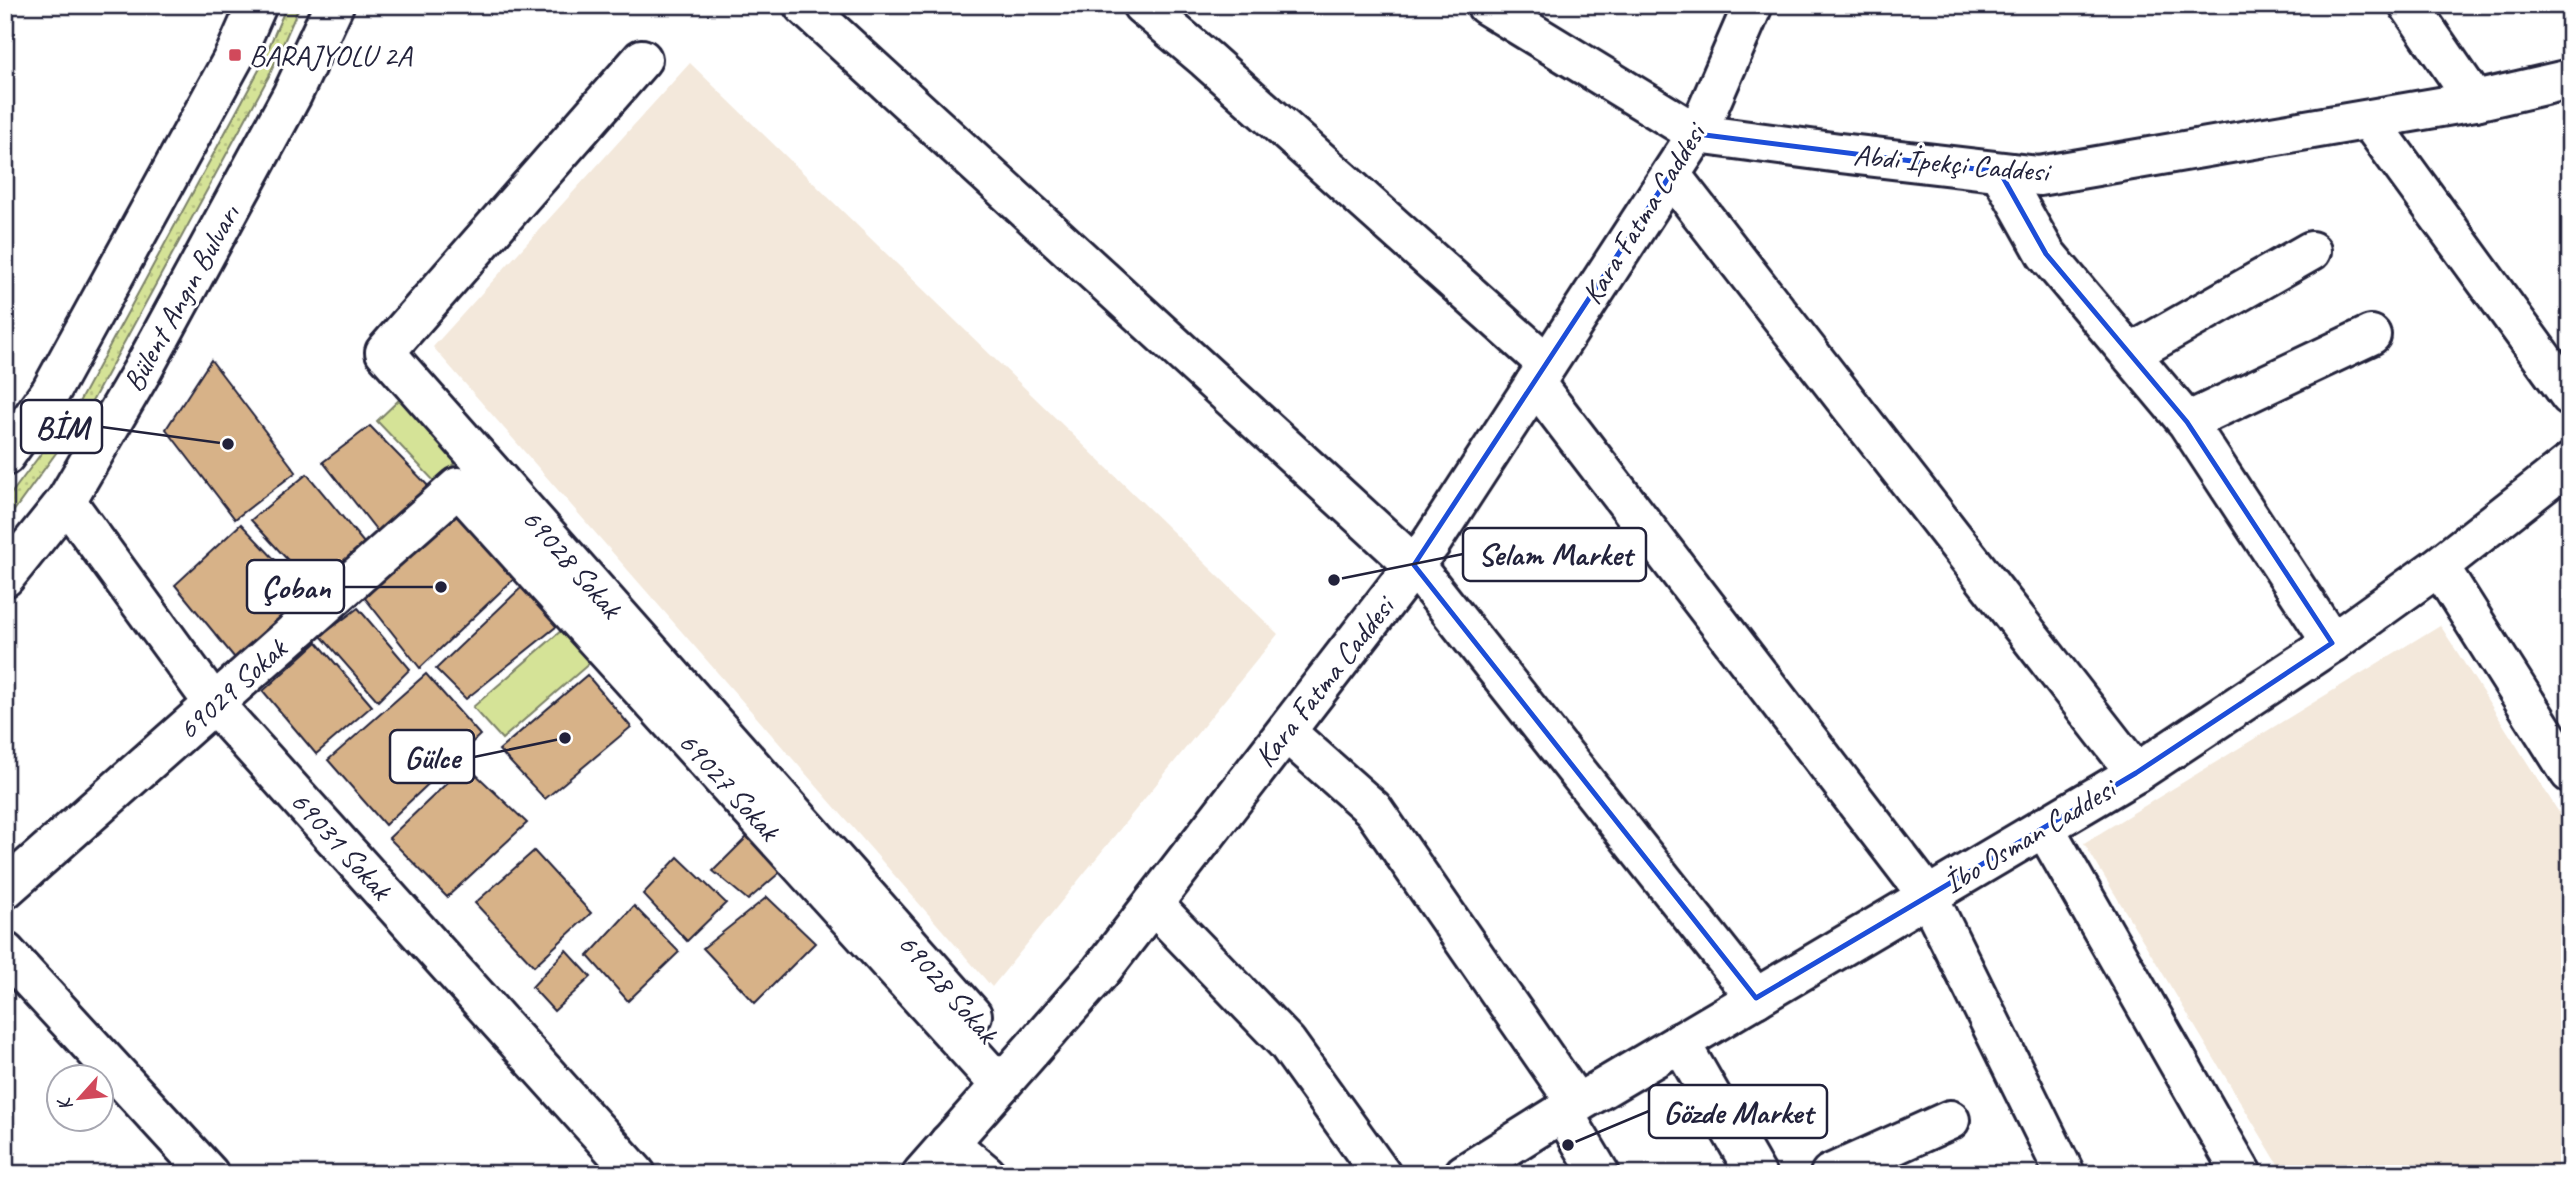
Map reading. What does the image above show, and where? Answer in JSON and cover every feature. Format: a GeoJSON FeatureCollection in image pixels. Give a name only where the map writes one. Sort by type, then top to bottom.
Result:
{"type":"FeatureCollection","features":[{"type":"Feature","properties":{"kind":"street"},"geometry":{"type":"LineString","coordinates":[[5,456],[51,391],[235,55],[257,5]]}},
{"type":"Feature","properties":{"kind":"street","name":"Bülent Angın Bulvarı"},"geometry":{"type":"LineString","coordinates":[[5,577],[66,501],[149,360],[292,95],[334,5]]}},
{"type":"Feature","properties":{"kind":"street"},"geometry":{"type":"LineString","coordinates":[[803,5],[1414,565],[1756,998]]}},
{"type":"Feature","properties":{"kind":"street"},"geometry":{"type":"LineString","coordinates":[[1142,5],[1206,59],[1541,373],[1928,896],[2065,1174]]}},
{"type":"Feature","properties":{"kind":"street","name":"Abdi İpekçi Caddesi"},"geometry":{"type":"LineString","coordinates":[[1486,5],[1698,134],[2039,176],[2475,101],[2570,79]]}},
{"type":"Feature","properties":{"kind":"street","name":"Kara Fatma Caddesi"},"geometry":{"type":"LineString","coordinates":[[922,1174],[1101,971],[1431,543],[1698,134],[1753,5]]}},
{"type":"Feature","properties":{"kind":"street"},"geometry":{"type":"LineString","coordinates":[[2409,5],[2475,101]]}},
{"type":"Feature","properties":{"kind":"street","name":"69028 Sokak"},"geometry":{"type":"LineString","coordinates":[[642,59],[385,352],[1009,1076]]}},
{"type":"Feature","properties":{"kind":"street"},"geometry":{"type":"LineString","coordinates":[[2369,120],[2570,396]]}},
{"type":"Feature","properties":{"kind":"street"},"geometry":{"type":"LineString","coordinates":[[2000,172],[2046,254],[2187,422],[2332,643]]}},
{"type":"Feature","properties":{"kind":"street"},"geometry":{"type":"LineString","coordinates":[[1671,175],[2136,773]]}},
{"type":"Feature","properties":{"kind":"street"},"geometry":{"type":"LineString","coordinates":[[2130,354],[2311,251]]}},
{"type":"Feature","properties":{"kind":"street"},"geometry":{"type":"LineString","coordinates":[[2187,422],[2371,335]]}},
{"type":"Feature","properties":{"kind":"street","name":"İbo Osman Caddesi"},"geometry":{"type":"LineString","coordinates":[[1464,1174],[1680,1042],[2136,773],[2332,643],[2440,566],[2570,463]]}},
{"type":"Feature","properties":{"kind":"street","name":"69027 Sokak"},"geometry":{"type":"LineString","coordinates":[[458,487],[1009,1076]]}},
{"type":"Feature","properties":{"kind":"street","name":"69029 Sokak"},"geometry":{"type":"LineString","coordinates":[[5,889],[458,487]]}},
{"type":"Feature","properties":{"kind":"street","name":"69031 Sokak"},"geometry":{"type":"LineString","coordinates":[[66,501],[215,705],[636,1174]]}},
{"type":"Feature","properties":{"kind":"street"},"geometry":{"type":"LineString","coordinates":[[2440,566],[2570,773]]}},
{"type":"Feature","properties":{"kind":"street"},"geometry":{"type":"LineString","coordinates":[[1286,732],[1373,809],[1570,1108],[1600,1174]]}},
{"type":"Feature","properties":{"kind":"street"},"geometry":{"type":"LineString","coordinates":[[2044,827],[2242,1174]]}},
{"type":"Feature","properties":{"kind":"street"},"geometry":{"type":"LineString","coordinates":[[1153,904],[1287,1043],[1381,1174]]}},
{"type":"Feature","properties":{"kind":"street"},"geometry":{"type":"LineString","coordinates":[[5,952],[209,1174]]}},
{"type":"Feature","properties":{"kind":"street"},"geometry":{"type":"LineString","coordinates":[[1680,1042],[1756,1174]]}},
{"type":"Feature","properties":{"kind":"street"},"geometry":{"type":"LineString","coordinates":[[1830,1174],[1950,1120]]}},
{"type":"Feature","properties":{"kind":"street"},"geometry":{"type":"LineString","coordinates":[[949,1143],[986,1174]]}},
{"type":"Feature","properties":{"kind":"highlighted area"},"geometry":{"type":"Polygon","coordinates":[[[1697,134],[2000,172],[2046,254],[2187,422],[2332,643],[2136,773],[1756,998],[1414,565],[1697,134]]]}},
{"type":"Feature","properties":{"kind":"shaded area"},"geometry":{"type":"Polygon","coordinates":[[[690,63],[1278,634],[992,987],[433,347],[690,63]]]}},
{"type":"Feature","properties":{"kind":"shaded area"},"geometry":{"type":"Polygon","coordinates":[[[2440,625],[2570,830],[2570,1174],[2284,1174],[2084,843],[2440,625]]]}},
{"type":"Feature","properties":{"kind":"green space"},"geometry":{"type":"Polygon","coordinates":[[[287,5],[300,5],[269,76],[88,409],[5,523],[5,502],[78,404],[259,70],[287,5]]]}},
{"type":"Feature","properties":{"kind":"green space"},"geometry":{"type":"Polygon","coordinates":[[[401,398],[458,461],[434,481],[377,421],[401,398]]]}},
{"type":"Feature","properties":{"kind":"green space"},"geometry":{"type":"Polygon","coordinates":[[[562,630],[591,662],[502,739],[473,707],[562,630]]]}},
{"type":"Feature","properties":{"kind":"building"},"geometry":{"type":"Polygon","coordinates":[[[211,360],[296,472],[235,519],[166,429],[211,360]]]}},
{"type":"Feature","properties":{"kind":"building"},"geometry":{"type":"Polygon","coordinates":[[[370,426],[434,492],[382,537],[323,462],[370,426]]]}},
{"type":"Feature","properties":{"kind":"building"},"geometry":{"type":"Polygon","coordinates":[[[307,474],[369,549],[319,594],[251,520],[307,474]]]}},
{"type":"Feature","properties":{"kind":"building"},"geometry":{"type":"Polygon","coordinates":[[[455,507],[518,575],[420,668],[365,598],[455,507]]]}},
{"type":"Feature","properties":{"kind":"building"},"geometry":{"type":"Polygon","coordinates":[[[241,524],[315,602],[239,663],[175,585],[241,524]]]}},
{"type":"Feature","properties":{"kind":"building"},"geometry":{"type":"Polygon","coordinates":[[[528,581],[562,622],[466,699],[436,669],[528,581]]]}},
{"type":"Feature","properties":{"kind":"building"},"geometry":{"type":"Polygon","coordinates":[[[358,608],[410,669],[378,701],[321,636],[358,608]]]}},
{"type":"Feature","properties":{"kind":"building"},"geometry":{"type":"Polygon","coordinates":[[[317,642],[372,706],[316,754],[263,691],[317,642]]]}},
{"type":"Feature","properties":{"kind":"building"},"geometry":{"type":"Polygon","coordinates":[[[426,674],[480,735],[385,825],[328,760],[426,674]]]}},
{"type":"Feature","properties":{"kind":"building"},"geometry":{"type":"Polygon","coordinates":[[[587,675],[631,727],[545,799],[499,750],[587,675]]]}},
{"type":"Feature","properties":{"kind":"building"},"geometry":{"type":"Polygon","coordinates":[[[466,765],[527,823],[447,897],[389,838],[466,765]]]}},
{"type":"Feature","properties":{"kind":"building"},"geometry":{"type":"Polygon","coordinates":[[[751,833],[785,868],[748,900],[713,871],[751,833]]]}},
{"type":"Feature","properties":{"kind":"building"},"geometry":{"type":"Polygon","coordinates":[[[534,851],[591,913],[534,966],[475,903],[534,851]]]}},
{"type":"Feature","properties":{"kind":"building"},"geometry":{"type":"Polygon","coordinates":[[[678,857],[726,903],[687,941],[643,894],[678,857]]]}},
{"type":"Feature","properties":{"kind":"building"},"geometry":{"type":"Polygon","coordinates":[[[767,897],[815,943],[755,1003],[703,948],[767,897]]]}},
{"type":"Feature","properties":{"kind":"building"},"geometry":{"type":"Polygon","coordinates":[[[634,906],[679,952],[628,1001],[588,956],[634,906]]]}},
{"type":"Feature","properties":{"kind":"building"},"geometry":{"type":"Polygon","coordinates":[[[566,950],[591,977],[554,1011],[532,987],[566,950]]]}},
{"type":"Feature","properties":{"kind":"place","name":"BARAJYOLU 2A"},"geometry":{"type":"Point","coordinates":[235,55]}},
{"type":"Feature","properties":{"kind":"place","name":"BİM"},"geometry":{"type":"Point","coordinates":[228,444]}},
{"type":"Feature","properties":{"kind":"place","name":"Selam Market"},"geometry":{"type":"Point","coordinates":[1334,580]}},
{"type":"Feature","properties":{"kind":"place","name":"Çoban"},"geometry":{"type":"Point","coordinates":[441,587]}},
{"type":"Feature","properties":{"kind":"place","name":"Gülce"},"geometry":{"type":"Point","coordinates":[565,738]}},
{"type":"Feature","properties":{"kind":"place","name":"Gözde Market"},"geometry":{"type":"Point","coordinates":[1568,1145]}}]}
